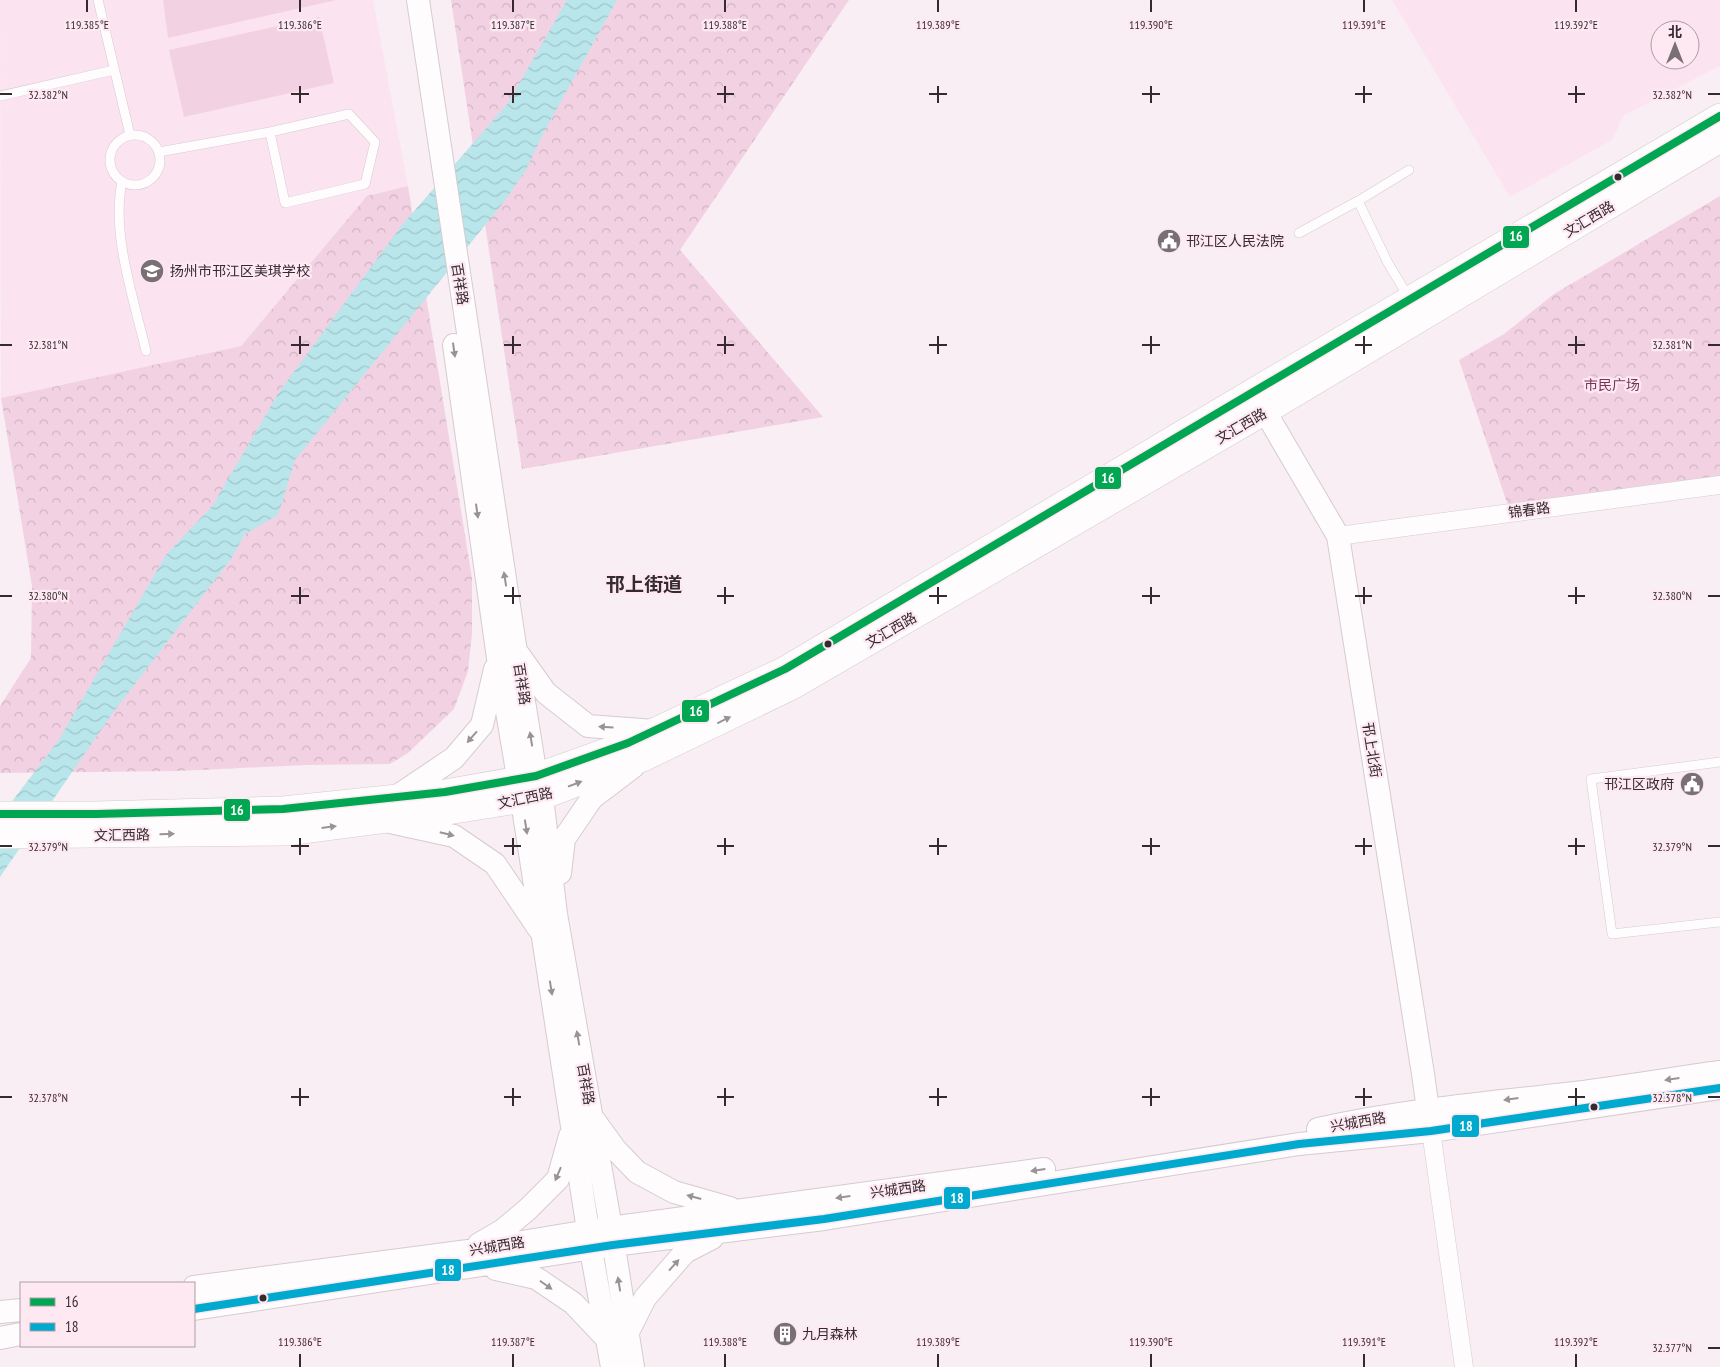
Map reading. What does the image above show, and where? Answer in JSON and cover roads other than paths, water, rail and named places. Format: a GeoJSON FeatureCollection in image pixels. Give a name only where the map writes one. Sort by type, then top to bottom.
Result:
{"type":"FeatureCollection","features":[{"type":"Feature","properties":{"kind":"main road","name":"文汇西路"},"geometry":{"type":"LineString","coordinates":[[0,814],[96,814],[283,809],[445,792],[530,788],[785,669],[1720,116]]}},
{"type":"Feature","properties":{"kind":"main road","name":"文汇西路"},"geometry":{"type":"LineString","coordinates":[[0,836],[287,833],[382,820],[530,788],[645,758],[794,686],[1265,412],[1720,140]]}},
{"type":"Feature","properties":{"kind":"street","name":"百祥路"},"geometry":{"type":"LineString","coordinates":[[404,0],[435,170],[507,655],[530,788],[556,914],[582,1122],[590,1240],[617,1337],[633,1367]]}},
{"type":"Feature","properties":{"kind":"street","name":"百祥路"},"geometry":{"type":"LineString","coordinates":[[418,0],[435,170]]}},
{"type":"Feature","properties":{"kind":"street","name":"邗上北街"},"geometry":{"type":"LineString","coordinates":[[1253,391],[1338,536],[1422,1064],[1429,1121]]}},
{"type":"Feature","properties":{"kind":"street","name":"锦春路"},"geometry":{"type":"LineString","coordinates":[[1338,536],[1720,484]]}},
{"type":"Feature","properties":{"kind":"street"},"geometry":{"type":"LineString","coordinates":[[396,797],[454,758],[482,725],[507,655],[546,694],[588,726],[655,731]]}},
{"type":"Feature","properties":{"kind":"street"},"geometry":{"type":"LineString","coordinates":[[556,914],[564,839],[592,798],[645,758]]}},
{"type":"Feature","properties":{"kind":"street","name":"百祥路"},"geometry":{"type":"LineString","coordinates":[[530,788],[543,935],[582,1122],[612,1237],[617,1337],[612,1367]]}},
{"type":"Feature","properties":{"kind":"street"},"geometry":{"type":"LineString","coordinates":[[382,820],[454,836],[495,864],[543,935]]}},
{"type":"Feature","properties":{"kind":"street","name":"兴城西路"},"geometry":{"type":"LineString","coordinates":[[195,1309],[476,1258],[612,1237],[741,1210],[1301,1132],[1346,1123],[1429,1121],[1520,1098],[1567,1094],[1720,1072]]}},
{"type":"Feature","properties":{"kind":"street","name":"兴城西路"},"geometry":{"type":"LineString","coordinates":[[612,1237],[724,1231],[824,1219],[1299,1144],[1429,1121],[1720,1088]]}},
{"type":"Feature","properties":{"kind":"street"},"geometry":{"type":"LineString","coordinates":[[1429,1121],[1464,1367]]}},
{"type":"Feature","properties":{"kind":"street"},"geometry":{"type":"LineString","coordinates":[[724,1231],[685,1252],[645,1298],[617,1337],[573,1303],[536,1278],[476,1258],[558,1179],[582,1122],[615,1149],[637,1172],[674,1192],[741,1210]]}},
{"type":"Feature","properties":{"kind":"street","name":"兴城西路"},"geometry":{"type":"LineString","coordinates":[[195,1287],[476,1258]]}},
{"type":"Feature","properties":{"kind":"street"},"geometry":{"type":"LineString","coordinates":[[0,1312],[20,1310]]}},
{"type":"Feature","properties":{"kind":"street"},"geometry":{"type":"LineString","coordinates":[[0,1338],[20,1334]]}},
{"type":"Feature","properties":{"kind":"lane"},"geometry":{"type":"LineString","coordinates":[[98,0],[130,135]]}},
{"type":"Feature","properties":{"kind":"lane"},"geometry":{"type":"LineString","coordinates":[[0,96],[114,70]]}},
{"type":"Feature","properties":{"kind":"lane"},"geometry":{"type":"LineString","coordinates":[[159,152],[270,132],[349,114],[375,142],[365,184],[285,203],[270,132]]}},
{"type":"Feature","properties":{"kind":"lane"},"geometry":{"type":"LineString","coordinates":[[130,135],[142,136],[148,139],[153,142],[159,152],[160,164],[155,175],[146,183],[134,185],[122,182],[114,173],[110,162],[112,150],[120,140],[130,135]]}},
{"type":"Feature","properties":{"kind":"lane"},"geometry":{"type":"LineString","coordinates":[[1299,233],[1358,201],[1409,170]]}},
{"type":"Feature","properties":{"kind":"lane"},"geometry":{"type":"LineString","coordinates":[[122,182],[119,197],[122,255],[146,351]]}},
{"type":"Feature","properties":{"kind":"lane"},"geometry":{"type":"LineString","coordinates":[[1358,201],[1409,300]]}},
{"type":"Feature","properties":{"kind":"lane"},"geometry":{"type":"LineString","coordinates":[[1720,762],[1591,779],[1612,934],[1720,922]]}},
{"type":"Feature","properties":{"kind":"water"},"geometry":{"type":"Polygon","coordinates":[[[567,0],[617,0],[543,134],[526,170],[503,203],[295,460],[278,515],[245,534],[231,559],[112,714],[0,877],[0,817],[58,741],[166,555],[213,505],[279,392],[402,225],[508,103],[567,0]]]}},
{"type":"Feature","properties":{"kind":"place","name":"邗江区人民法院"},"geometry":{"type":"Point","coordinates":[1169,241]}},
{"type":"Feature","properties":{"kind":"place","name":"扬州市邗江区美琪学校"},"geometry":{"type":"Point","coordinates":[152,271]}},
{"type":"Feature","properties":{"kind":"place","name":"邗江区政府"},"geometry":{"type":"Point","coordinates":[1692,784]}},
{"type":"Feature","properties":{"kind":"place","name":"九月森林"},"geometry":{"type":"Point","coordinates":[785,1334]}},
{"type":"Feature","properties":{"kind":"district","name":"邗上街道"},"geometry":{"type":"Point","coordinates":[644,584]}},
{"type":"Feature","properties":{"kind":"park label","name":"市民广场"},"geometry":{"type":"Point","coordinates":[1612,385]}}]}
